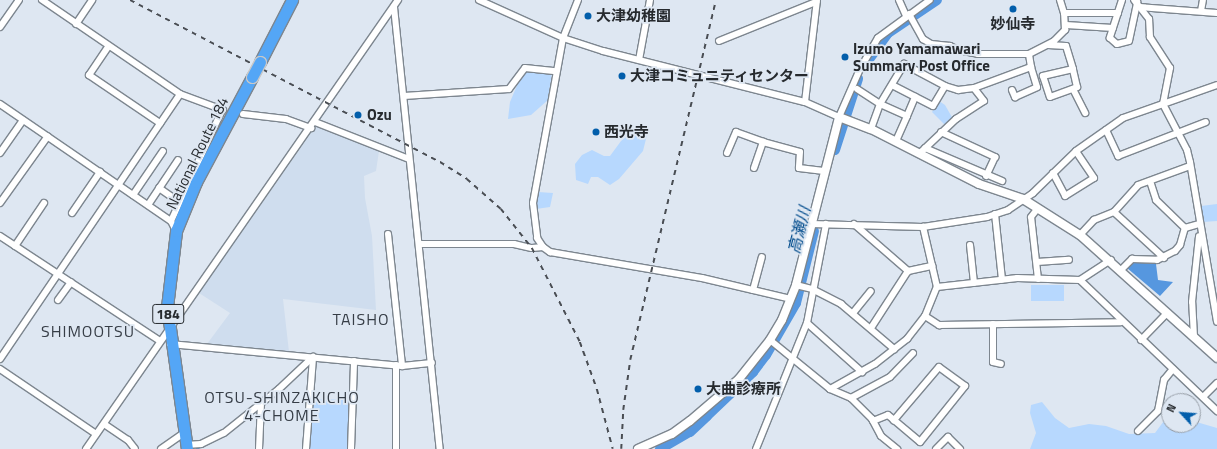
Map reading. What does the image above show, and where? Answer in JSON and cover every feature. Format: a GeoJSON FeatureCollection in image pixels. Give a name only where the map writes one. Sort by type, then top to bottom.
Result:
{"type":"FeatureCollection","features":[{"type":"Feature","properties":{"kind":"highway","name":"National Route 184"},"geometry":{"type":"LineString","coordinates":[[186,447],[165,342],[169,329],[167,307],[173,226],[292,0]]}},
{"type":"Feature","properties":{"kind":"street"},"geometry":{"type":"LineString","coordinates":[[0,27],[19,0]]}},
{"type":"Feature","properties":{"kind":"street"},"geometry":{"type":"LineString","coordinates":[[0,104],[148,205],[173,226],[223,110],[180,94],[108,47],[42,0]]}},
{"type":"Feature","properties":{"kind":"street"},"geometry":{"type":"LineString","coordinates":[[76,24],[92,0]]}},
{"type":"Feature","properties":{"kind":"street"},"geometry":{"type":"LineString","coordinates":[[169,329],[313,125],[398,0]]}},
{"type":"Feature","properties":{"kind":"street"},"geometry":{"type":"LineString","coordinates":[[479,0],[563,38],[639,60],[805,102],[896,141],[1002,181]]}},
{"type":"Feature","properties":{"kind":"street"},"geometry":{"type":"LineString","coordinates":[[578,0],[563,38],[533,203],[537,238],[543,247],[550,252],[695,277],[791,299]]}},
{"type":"Feature","properties":{"kind":"street"},"geometry":{"type":"LineString","coordinates":[[639,60],[650,0]]}},
{"type":"Feature","properties":{"kind":"street"},"geometry":{"type":"LineString","coordinates":[[899,0],[923,39],[931,44],[950,46],[958,50],[978,54],[1029,54],[1054,41],[1066,25],[1060,0]]}},
{"type":"Feature","properties":{"kind":"street"},"geometry":{"type":"LineString","coordinates":[[638,449],[672,434],[690,421],[739,379],[770,340],[791,299],[796,285],[839,117],[860,69],[878,38],[930,0]]}},
{"type":"Feature","properties":{"kind":"street"},"geometry":{"type":"LineString","coordinates":[[1122,0],[1110,38],[1117,44],[1129,41],[1137,2]]}},
{"type":"Feature","properties":{"kind":"street"},"geometry":{"type":"LineString","coordinates":[[1201,11],[1203,0]]}},
{"type":"Feature","properties":{"kind":"street"},"geometry":{"type":"LineString","coordinates":[[719,41],[816,1],[805,102]]}},
{"type":"Feature","properties":{"kind":"street"},"geometry":{"type":"LineString","coordinates":[[1137,2],[1217,13]]}},
{"type":"Feature","properties":{"kind":"street"},"geometry":{"type":"LineString","coordinates":[[1137,2],[1150,19],[1150,37],[1170,68],[1163,104],[1178,132],[1190,166],[1199,226],[1217,322]]}},
{"type":"Feature","properties":{"kind":"street"},"geometry":{"type":"LineString","coordinates":[[394,7],[404,96],[409,159],[420,244],[440,449]]}},
{"type":"Feature","properties":{"kind":"street"},"geometry":{"type":"LineString","coordinates":[[1064,13],[1118,13]]}},
{"type":"Feature","properties":{"kind":"street"},"geometry":{"type":"LineString","coordinates":[[1066,25],[1113,28]]}},
{"type":"Feature","properties":{"kind":"street"},"geometry":{"type":"LineString","coordinates":[[1048,44],[1066,46],[1073,69],[1077,87],[1050,97],[1043,76],[1073,69]]}},
{"type":"Feature","properties":{"kind":"street"},"geometry":{"type":"LineString","coordinates":[[108,47],[89,75],[160,123]]}},
{"type":"Feature","properties":{"kind":"street"},"geometry":{"type":"LineString","coordinates":[[1012,90],[1015,97],[1037,87],[1029,54]]}},
{"type":"Feature","properties":{"kind":"street"},"geometry":{"type":"LineString","coordinates":[[871,129],[880,104],[904,64],[945,86],[958,90],[974,88],[1031,67]]}},
{"type":"Feature","properties":{"kind":"street"},"geometry":{"type":"LineString","coordinates":[[404,96],[509,89],[525,68],[556,71]]}},
{"type":"Feature","properties":{"kind":"street"},"geometry":{"type":"LineString","coordinates":[[892,85],[933,106],[945,86]]}},
{"type":"Feature","properties":{"kind":"street"},"geometry":{"type":"LineString","coordinates":[[811,224],[924,227],[958,223],[1008,210],[1033,193],[1076,151],[1123,118],[1217,85]]}},
{"type":"Feature","properties":{"kind":"street"},"geometry":{"type":"LineString","coordinates":[[922,150],[941,132],[984,101],[974,88]]}},
{"type":"Feature","properties":{"kind":"street"},"geometry":{"type":"LineString","coordinates":[[1073,88],[1085,113]]}},
{"type":"Feature","properties":{"kind":"street"},"geometry":{"type":"LineString","coordinates":[[858,89],[880,104],[907,116]]}},
{"type":"Feature","properties":{"kind":"street"},"geometry":{"type":"LineString","coordinates":[[0,359],[180,94]]}},
{"type":"Feature","properties":{"kind":"street"},"geometry":{"type":"LineString","coordinates":[[896,141],[916,97]]}},
{"type":"Feature","properties":{"kind":"street"},"geometry":{"type":"LineString","coordinates":[[243,114],[286,119],[313,125],[409,159]]}},
{"type":"Feature","properties":{"kind":"street"},"geometry":{"type":"LineString","coordinates":[[0,153],[23,120]]}},
{"type":"Feature","properties":{"kind":"street"},"geometry":{"type":"LineString","coordinates":[[1106,130],[1118,156],[1206,122]]}},
{"type":"Feature","properties":{"kind":"street"},"geometry":{"type":"LineString","coordinates":[[727,153],[736,132],[763,142],[800,152],[798,168],[824,171]]}},
{"type":"Feature","properties":{"kind":"street"},"geometry":{"type":"LineString","coordinates":[[941,132],[995,157],[986,176]]}},
{"type":"Feature","properties":{"kind":"street"},"geometry":{"type":"LineString","coordinates":[[0,203],[48,136]]}},
{"type":"Feature","properties":{"kind":"street"},"geometry":{"type":"LineString","coordinates":[[754,168],[763,142]]}},
{"type":"Feature","properties":{"kind":"street"},"geometry":{"type":"LineString","coordinates":[[922,150],[979,184],[1023,199],[1080,234],[1217,358]]}},
{"type":"Feature","properties":{"kind":"street"},"geometry":{"type":"LineString","coordinates":[[133,195],[162,151]]}},
{"type":"Feature","properties":{"kind":"street"},"geometry":{"type":"LineString","coordinates":[[1053,172],[1065,196],[1094,178],[1076,151]]}},
{"type":"Feature","properties":{"kind":"street"},"geometry":{"type":"LineString","coordinates":[[148,205],[178,160]]}},
{"type":"Feature","properties":{"kind":"street"},"geometry":{"type":"LineString","coordinates":[[1080,234],[1094,220],[1114,212],[1138,185],[1190,166]]}},
{"type":"Feature","properties":{"kind":"street"},"geometry":{"type":"LineString","coordinates":[[72,213],[100,172]]}},
{"type":"Feature","properties":{"kind":"street"},"geometry":{"type":"LineString","coordinates":[[1150,181],[1156,200],[1185,228]]}},
{"type":"Feature","properties":{"kind":"street"},"geometry":{"type":"LineString","coordinates":[[159,188],[176,200]]}},
{"type":"Feature","properties":{"kind":"street"},"geometry":{"type":"LineString","coordinates":[[15,246],[44,202]]}},
{"type":"Feature","properties":{"kind":"street"},"geometry":{"type":"LineString","coordinates":[[1038,208],[1031,217],[1038,279]]}},
{"type":"Feature","properties":{"kind":"street"},"geometry":{"type":"LineString","coordinates":[[1114,212],[1164,258]]}},
{"type":"Feature","properties":{"kind":"street"},"geometry":{"type":"LineString","coordinates":[[995,214],[1002,280]]}},
{"type":"Feature","properties":{"kind":"street"},"geometry":{"type":"LineString","coordinates":[[756,449],[792,357],[808,323],[812,289],[826,224]]}},
{"type":"Feature","properties":{"kind":"street"},"geometry":{"type":"LineString","coordinates":[[854,224],[908,271]]}},
{"type":"Feature","properties":{"kind":"street"},"geometry":{"type":"LineString","coordinates":[[1185,228],[1199,226]]}},
{"type":"Feature","properties":{"kind":"street"},"geometry":{"type":"LineString","coordinates":[[1194,337],[1192,302],[1199,226]]}},
{"type":"Feature","properties":{"kind":"street"},"geometry":{"type":"LineString","coordinates":[[830,389],[862,372],[894,349],[907,339],[925,316],[937,287],[924,227]]}},
{"type":"Feature","properties":{"kind":"street"},"geometry":{"type":"LineString","coordinates":[[1121,270],[1132,259],[1157,260],[1164,258],[1180,245],[1185,228]]}},
{"type":"Feature","properties":{"kind":"street"},"geometry":{"type":"LineString","coordinates":[[388,234],[399,366],[396,449]]}},
{"type":"Feature","properties":{"kind":"street"},"geometry":{"type":"LineString","coordinates":[[0,236],[165,342],[399,366],[432,363]]}},
{"type":"Feature","properties":{"kind":"street"},"geometry":{"type":"LineString","coordinates":[[420,244],[514,244],[532,248],[543,247]]}},
{"type":"Feature","properties":{"kind":"street"},"geometry":{"type":"LineString","coordinates":[[970,245],[974,283]]}},
{"type":"Feature","properties":{"kind":"street"},"geometry":{"type":"LineString","coordinates":[[752,290],[762,257]]}},
{"type":"Feature","properties":{"kind":"street"},"geometry":{"type":"LineString","coordinates":[[1037,262],[1070,260]]}},
{"type":"Feature","properties":{"kind":"street"},"geometry":{"type":"LineString","coordinates":[[937,287],[1002,280],[1080,280],[1110,260]]}},
{"type":"Feature","properties":{"kind":"street"},"geometry":{"type":"LineString","coordinates":[[871,328],[908,271],[932,266]]}},
{"type":"Feature","properties":{"kind":"street"},"geometry":{"type":"LineString","coordinates":[[1080,280],[1121,322],[1217,411]]}},
{"type":"Feature","properties":{"kind":"street"},"geometry":{"type":"LineString","coordinates":[[58,300],[71,282]]}},
{"type":"Feature","properties":{"kind":"street"},"geometry":{"type":"LineString","coordinates":[[796,285],[812,289],[841,304],[894,349]]}},
{"type":"Feature","properties":{"kind":"street"},"geometry":{"type":"LineString","coordinates":[[853,313],[871,291]]}},
{"type":"Feature","properties":{"kind":"street"},"geometry":{"type":"LineString","coordinates":[[1141,340],[1167,312]]}},
{"type":"Feature","properties":{"kind":"street"},"geometry":{"type":"LineString","coordinates":[[925,316],[939,325],[1121,322]]}},
{"type":"Feature","properties":{"kind":"street"},"geometry":{"type":"LineString","coordinates":[[808,323],[862,372]]}},
{"type":"Feature","properties":{"kind":"street"},"geometry":{"type":"LineString","coordinates":[[993,324],[993,362],[1001,364]]}},
{"type":"Feature","properties":{"kind":"street"},"geometry":{"type":"LineString","coordinates":[[770,340],[830,389],[851,398],[873,421],[881,436],[897,449]]}},
{"type":"Feature","properties":{"kind":"street"},"geometry":{"type":"LineString","coordinates":[[86,449],[165,342]]}},
{"type":"Feature","properties":{"kind":"street"},"geometry":{"type":"LineString","coordinates":[[851,398],[890,377],[913,354]]}},
{"type":"Feature","properties":{"kind":"street"},"geometry":{"type":"LineString","coordinates":[[186,447],[201,444],[224,433],[261,404],[312,357]]}},
{"type":"Feature","properties":{"kind":"street"},"geometry":{"type":"LineString","coordinates":[[306,449],[312,357]]}},
{"type":"Feature","properties":{"kind":"street"},"geometry":{"type":"LineString","coordinates":[[351,449],[354,361]]}},
{"type":"Feature","properties":{"kind":"street"},"geometry":{"type":"LineString","coordinates":[[873,421],[888,415],[920,442],[965,386],[939,367],[894,420]]}},
{"type":"Feature","properties":{"kind":"street"},"geometry":{"type":"LineString","coordinates":[[0,369],[96,434]]}},
{"type":"Feature","properties":{"kind":"street"},"geometry":{"type":"LineString","coordinates":[[1138,431],[1158,411],[1164,380],[1173,369]]}},
{"type":"Feature","properties":{"kind":"street"},"geometry":{"type":"LineString","coordinates":[[1203,397],[1217,383]]}},
{"type":"Feature","properties":{"kind":"street"},"geometry":{"type":"LineString","coordinates":[[259,449],[261,404]]}},
{"type":"Feature","properties":{"kind":"street"},"geometry":{"type":"LineString","coordinates":[[104,424],[128,440],[135,449]]}},
{"type":"Feature","properties":{"kind":"street"},"geometry":{"type":"LineString","coordinates":[[161,449],[184,433]]}},
{"type":"Feature","properties":{"kind":"street"},"geometry":{"type":"LineString","coordinates":[[936,449],[948,437],[960,449]]}},
{"type":"Feature","properties":{"kind":"shaded area"},"geometry":{"type":"Polygon","coordinates":[[[524,69],[552,72],[548,100],[531,115],[508,119],[510,102],[524,69]]]}},
{"type":"Feature","properties":{"kind":"shaded area"},"geometry":{"type":"Polygon","coordinates":[[[939,101],[945,105],[953,119],[946,126],[932,112],[939,101]]]}},
{"type":"Feature","properties":{"kind":"shaded area"},"geometry":{"type":"Polygon","coordinates":[[[316,126],[379,151],[376,171],[364,176],[365,198],[372,236],[376,310],[283,299],[289,352],[207,344],[230,313],[199,293],[316,126]]]}},
{"type":"Feature","properties":{"kind":"shaded area"},"geometry":{"type":"Polygon","coordinates":[[[632,132],[639,139],[647,135],[643,151],[619,179],[610,185],[598,177],[591,177],[588,184],[576,180],[575,164],[582,155],[592,150],[604,156],[610,156],[621,141],[632,132]]]}},
{"type":"Feature","properties":{"kind":"shaded area"},"geometry":{"type":"Polygon","coordinates":[[[538,192],[553,193],[550,207],[536,209],[538,192]]]}},
{"type":"Feature","properties":{"kind":"shaded area"},"geometry":{"type":"Polygon","coordinates":[[[1217,204],[1217,221],[1203,222],[1201,206],[1217,204]]]}},
{"type":"Feature","properties":{"kind":"shaded area"},"geometry":{"type":"Polygon","coordinates":[[[1031,285],[1064,285],[1064,301],[1031,301],[1031,285]]]}},
{"type":"Feature","properties":{"kind":"shaded area"},"geometry":{"type":"Polygon","coordinates":[[[313,399],[349,400],[348,449],[309,449],[313,399]]]}},
{"type":"Feature","properties":{"kind":"shaded area"},"geometry":{"type":"Polygon","coordinates":[[[1042,402],[1055,418],[1069,428],[1089,424],[1106,426],[1129,434],[1155,433],[1161,425],[1161,433],[1201,433],[1201,423],[1217,428],[1217,449],[1030,449],[1036,433],[1030,413],[1031,405],[1042,402]]]}},
{"type":"Feature","properties":{"kind":"water"},"geometry":{"type":"Polygon","coordinates":[[[1132,262],[1156,264],[1158,280],[1173,282],[1160,296],[1127,268],[1132,262]]]}},
{"type":"Feature","properties":{"kind":"waterway","name":"高瀬川"},"geometry":{"type":"LineString","coordinates":[[867,62],[888,33],[937,0]]}},
{"type":"Feature","properties":{"kind":"waterway","name":"高瀬川"},"geometry":{"type":"LineString","coordinates":[[835,150],[858,79]]}},
{"type":"Feature","properties":{"kind":"waterway"},"geometry":{"type":"LineString","coordinates":[[319,119],[345,81]]}},
{"type":"Feature","properties":{"kind":"waterway","name":"高瀬川"},"geometry":{"type":"LineString","coordinates":[[660,449],[690,432],[753,372],[766,355],[796,303],[814,231]]}},
{"type":"Feature","properties":{"kind":"waterway"},"geometry":{"type":"LineString","coordinates":[[197,449],[202,446]]}},
{"type":"Feature","properties":{"kind":"railway"},"geometry":{"type":"LineString","coordinates":[[130,0],[440,162],[467,179],[501,209],[532,248],[580,342],[597,389],[613,449]]}},
{"type":"Feature","properties":{"kind":"railway"},"geometry":{"type":"LineString","coordinates":[[621,449],[623,410],[630,360],[716,0]]}},
{"type":"Feature","properties":{"kind":"place","name":"妙仙寺"},"geometry":{"type":"Point","coordinates":[1013,9]}},
{"type":"Feature","properties":{"kind":"place","name":"大津幼稚園"},"geometry":{"type":"Point","coordinates":[588,16]}},
{"type":"Feature","properties":{"kind":"place","name":"Izumo Yamamawari Summary Post Office"},"geometry":{"type":"Point","coordinates":[845,57]}},
{"type":"Feature","properties":{"kind":"place","name":"大津コミュニティセンター"},"geometry":{"type":"Point","coordinates":[622,76]}},
{"type":"Feature","properties":{"kind":"place","name":"Ozu"},"geometry":{"type":"Point","coordinates":[358,115]}},
{"type":"Feature","properties":{"kind":"place","name":"西光寺"},"geometry":{"type":"Point","coordinates":[596,132]}},
{"type":"Feature","properties":{"kind":"place","name":"大曲診療所"},"geometry":{"type":"Point","coordinates":[698,389]}},
{"type":"Feature","properties":{"kind":"district","name":"TAISHO"},"geometry":{"type":"Point","coordinates":[361,319]}},
{"type":"Feature","properties":{"kind":"district","name":"SHIMOOTSU"},"geometry":{"type":"Point","coordinates":[88,331]}},
{"type":"Feature","properties":{"kind":"district","name":"OTSU-SHINZAKICHO 4-CHOME"},"geometry":{"type":"Point","coordinates":[282,406]}}]}
